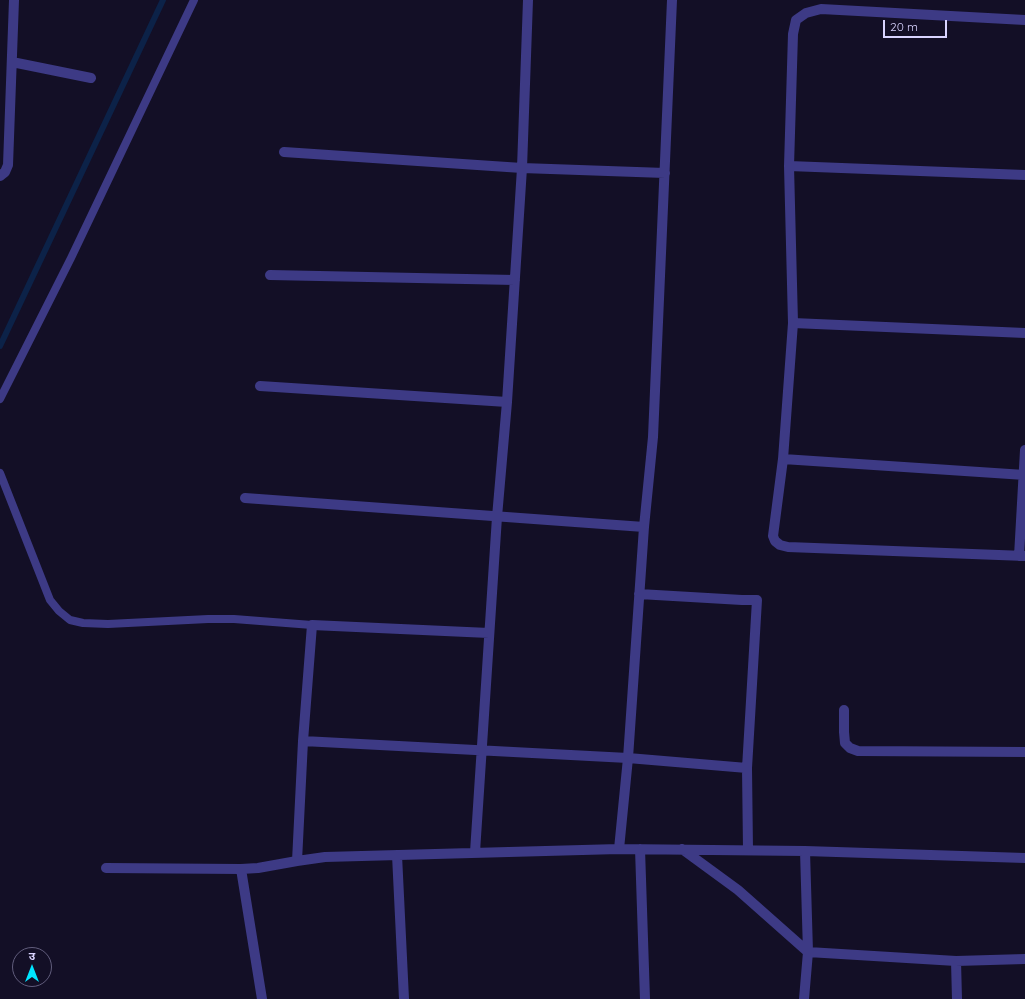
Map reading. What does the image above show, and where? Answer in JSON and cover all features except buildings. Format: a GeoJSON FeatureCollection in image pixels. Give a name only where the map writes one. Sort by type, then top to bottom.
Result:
{"type":"FeatureCollection","features":[{"type":"Feature","properties":{"kind":"street"},"geometry":{"type":"LineString","coordinates":[[0,176],[5,172],[8,165],[14,0]]}},
{"type":"Feature","properties":{"kind":"street"},"geometry":{"type":"LineString","coordinates":[[475,852],[522,168],[528,0]]}},
{"type":"Feature","properties":{"kind":"street"},"geometry":{"type":"LineString","coordinates":[[619,849],[628,758],[644,527],[653,436],[672,0]]}},
{"type":"Feature","properties":{"kind":"street"},"geometry":{"type":"LineString","coordinates":[[1025,20],[821,9],[806,13],[796,20],[793,34],[789,166],[793,323],[783,458],[773,536],[775,541],[780,545],[788,547],[1022,556],[1025,450]]}},
{"type":"Feature","properties":{"kind":"street"},"geometry":{"type":"LineString","coordinates":[[12,62],[91,78]]}},
{"type":"Feature","properties":{"kind":"street"},"geometry":{"type":"LineString","coordinates":[[284,152],[522,168],[664,174]]}},
{"type":"Feature","properties":{"kind":"street"},"geometry":{"type":"LineString","coordinates":[[789,166],[1025,176]]}},
{"type":"Feature","properties":{"kind":"street"},"geometry":{"type":"LineString","coordinates":[[270,275],[515,280]]}},
{"type":"Feature","properties":{"kind":"street"},"geometry":{"type":"LineString","coordinates":[[793,323],[1025,333]]}},
{"type":"Feature","properties":{"kind":"street"},"geometry":{"type":"LineString","coordinates":[[260,386],[507,402]]}},
{"type":"Feature","properties":{"kind":"street"},"geometry":{"type":"LineString","coordinates":[[783,458],[1024,475]]}},
{"type":"Feature","properties":{"kind":"street"},"geometry":{"type":"LineString","coordinates":[[245,498],[644,527]]}},
{"type":"Feature","properties":{"kind":"street"},"geometry":{"type":"LineString","coordinates":[[639,594],[757,600],[747,768],[748,850]]}},
{"type":"Feature","properties":{"kind":"street"},"geometry":{"type":"LineString","coordinates":[[297,861],[303,741],[312,625],[489,633]]}},
{"type":"Feature","properties":{"kind":"street"},"geometry":{"type":"LineString","coordinates":[[844,710],[845,743],[850,748],[858,751],[1025,752]]}},
{"type":"Feature","properties":{"kind":"street"},"geometry":{"type":"LineString","coordinates":[[303,741],[628,758],[747,768]]}},
{"type":"Feature","properties":{"kind":"street"},"geometry":{"type":"LineString","coordinates":[[106,868],[241,869],[258,868],[325,857],[619,849],[805,851],[1025,858]]}},
{"type":"Feature","properties":{"kind":"street"},"geometry":{"type":"LineString","coordinates":[[640,849],[646,999]]}},
{"type":"Feature","properties":{"kind":"street"},"geometry":{"type":"LineString","coordinates":[[682,849],[738,890],[808,952],[956,962],[1025,959]]}},
{"type":"Feature","properties":{"kind":"street"},"geometry":{"type":"LineString","coordinates":[[804,999],[808,952],[805,851]]}},
{"type":"Feature","properties":{"kind":"street"},"geometry":{"type":"LineString","coordinates":[[397,855],[404,999]]}},
{"type":"Feature","properties":{"kind":"street"},"geometry":{"type":"LineString","coordinates":[[241,869],[262,999]]}},
{"type":"Feature","properties":{"kind":"street"},"geometry":{"type":"LineString","coordinates":[[956,962],[957,999]]}},
{"type":"Feature","properties":{"kind":"lane"},"geometry":{"type":"LineString","coordinates":[[0,399],[71,258],[194,0]]}},
{"type":"Feature","properties":{"kind":"lane"},"geometry":{"type":"LineString","coordinates":[[0,473],[50,600],[59,611],[70,620],[83,623],[108,624],[234,619],[312,625]]}},
{"type":"Feature","properties":{"kind":"waterway"},"geometry":{"type":"LineString","coordinates":[[0,346],[163,0]]}}]}
